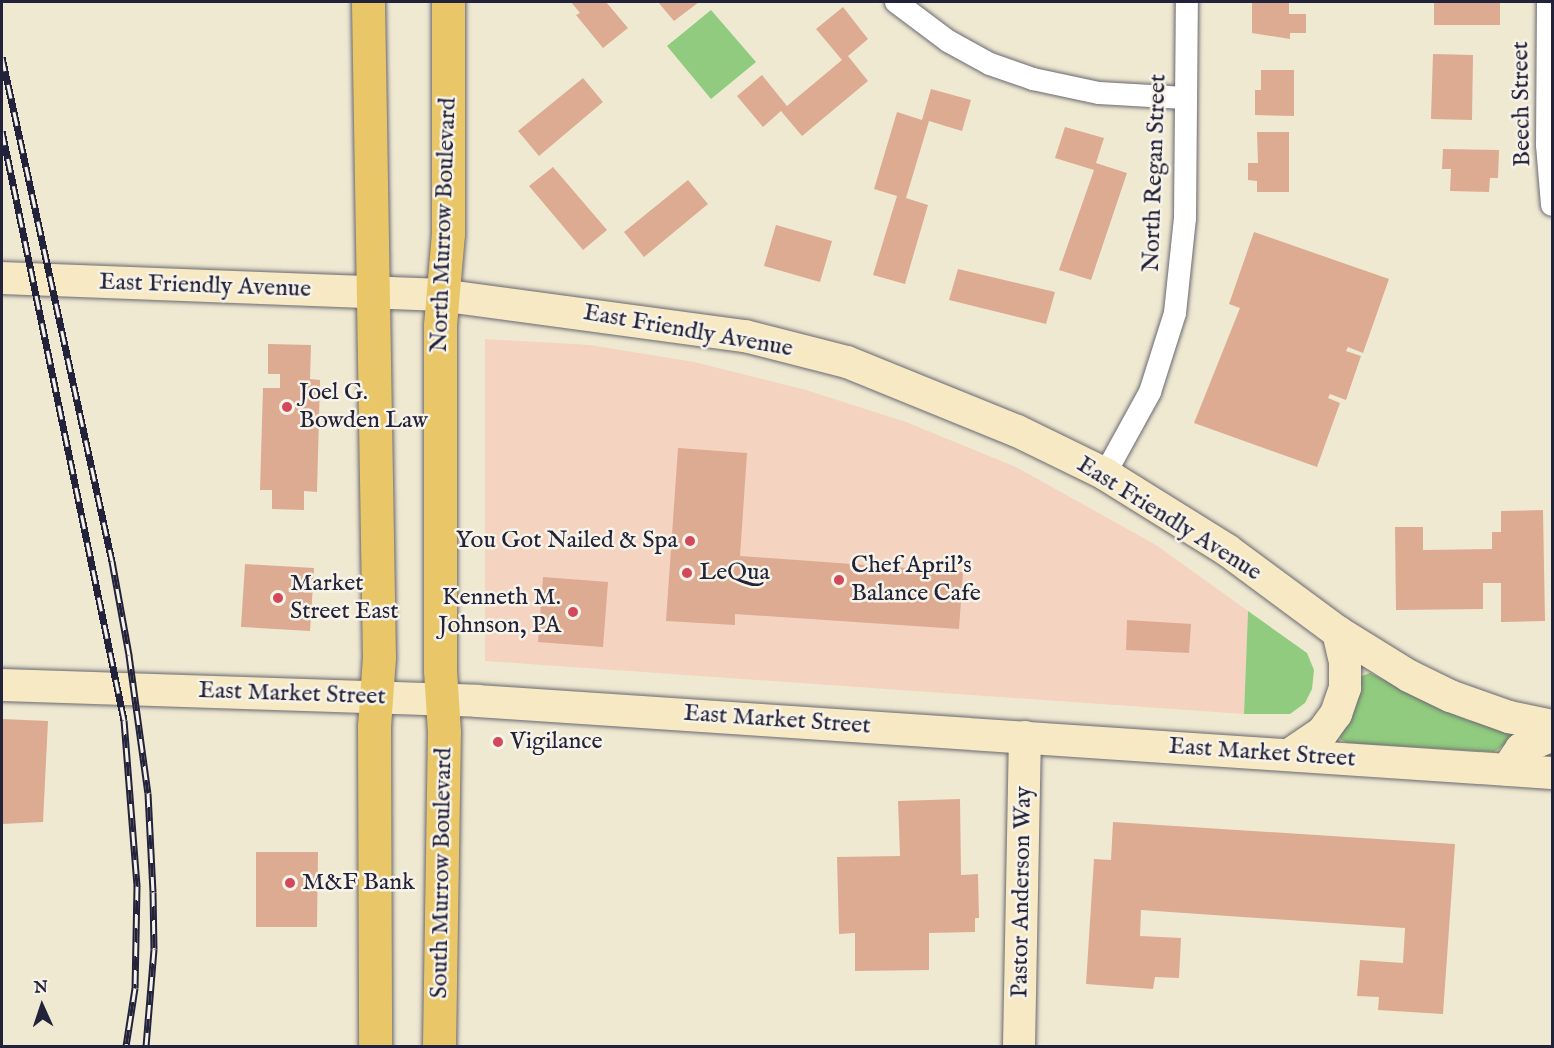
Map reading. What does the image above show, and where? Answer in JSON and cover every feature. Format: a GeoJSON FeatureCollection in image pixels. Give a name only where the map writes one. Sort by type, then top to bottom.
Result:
{"type":"FeatureCollection","features":[{"type":"Feature","properties":{"kind":"main road"},"geometry":{"type":"LineString","coordinates":[[368,2],[375,292],[375,1047]]}},
{"type":"Feature","properties":{"kind":"main road","name":"North Murrow Boulevard"},"geometry":{"type":"LineString","coordinates":[[442,700],[440,295],[448,234],[448,2]]}},
{"type":"Feature","properties":{"kind":"main road","name":"East Friendly Avenue"},"geometry":{"type":"LineString","coordinates":[[2,278],[440,295],[745,336],[847,362],[1017,431],[1105,474],[1227,550],[1338,632]]}},
{"type":"Feature","properties":{"kind":"main road"},"geometry":{"type":"LineString","coordinates":[[1338,632],[1370,655],[1450,696],[1509,717],[1552,726]]}},
{"type":"Feature","properties":{"kind":"main road"},"geometry":{"type":"LineString","coordinates":[[1289,754],[1322,733],[1336,714],[1345,688],[1345,662],[1338,632]]}},
{"type":"Feature","properties":{"kind":"main road","name":"East Market Street"},"geometry":{"type":"LineString","coordinates":[[2,685],[376,696],[1552,773]]}},
{"type":"Feature","properties":{"kind":"main road","name":"South Murrow Boulevard"},"geometry":{"type":"LineString","coordinates":[[439,1047],[443,967],[442,700]]}},
{"type":"Feature","properties":{"kind":"main road"},"geometry":{"type":"LineString","coordinates":[[1507,770],[1521,749],[1552,735]]}},
{"type":"Feature","properties":{"kind":"main road","name":"Pastor Anderson Way"},"geometry":{"type":"LineString","coordinates":[[1020,1047],[1025,737]]}},
{"type":"Feature","properties":{"kind":"street"},"geometry":{"type":"LineString","coordinates":[[896,2],[948,41],[990,64],[1034,79],[1099,93],[1185,98]]}},
{"type":"Feature","properties":{"kind":"street","name":"North Regan Street"},"geometry":{"type":"LineString","coordinates":[[1105,474],[1150,392],[1175,313],[1185,218],[1187,2]]}},
{"type":"Feature","properties":{"kind":"street","name":"Beech Street"},"geometry":{"type":"LineString","coordinates":[[1548,2],[1547,145],[1552,205]]}},
{"type":"Feature","properties":{"kind":"shaded area"},"geometry":{"type":"Polygon","coordinates":[[[485,339],[590,345],[694,362],[806,390],[906,422],[1016,467],[1156,545],[1248,611],[1244,714],[485,661],[485,339]]]}},
{"type":"Feature","properties":{"kind":"green space"},"geometry":{"type":"Polygon","coordinates":[[[711,10],[756,62],[711,99],[667,46],[711,10]]]}},
{"type":"Feature","properties":{"kind":"green space"},"geometry":{"type":"Polygon","coordinates":[[[1248,611],[1307,653],[1314,670],[1312,689],[1305,703],[1290,714],[1244,714],[1248,611]]]}},
{"type":"Feature","properties":{"kind":"green space"},"geometry":{"type":"Polygon","coordinates":[[[1370,673],[1467,720],[1515,732],[1516,737],[1494,752],[1347,743],[1340,739],[1339,731],[1359,677],[1370,673]]]}},
{"type":"Feature","properties":{"kind":"building"},"geometry":{"type":"Polygon","coordinates":[[[571,2],[606,2],[628,28],[603,48],[576,15],[580,13],[571,2]]]}},
{"type":"Feature","properties":{"kind":"building"},"geometry":{"type":"Polygon","coordinates":[[[658,2],[699,2],[674,21],[658,2]]]}},
{"type":"Feature","properties":{"kind":"building"},"geometry":{"type":"Polygon","coordinates":[[[1252,2],[1289,2],[1289,14],[1306,14],[1306,33],[1290,33],[1290,39],[1252,33],[1252,2]]]}},
{"type":"Feature","properties":{"kind":"building"},"geometry":{"type":"Polygon","coordinates":[[[1434,2],[1500,2],[1500,25],[1434,25],[1434,2]]]}},
{"type":"Feature","properties":{"kind":"building"},"geometry":{"type":"Polygon","coordinates":[[[843,7],[868,39],[848,56],[868,81],[802,136],[781,111],[763,127],[737,96],[762,75],[787,106],[842,60],[816,29],[843,7]]]}},
{"type":"Feature","properties":{"kind":"building"},"geometry":{"type":"Polygon","coordinates":[[[1433,54],[1473,55],[1472,120],[1431,119],[1433,54]]]}},
{"type":"Feature","properties":{"kind":"building"},"geometry":{"type":"Polygon","coordinates":[[[1261,70],[1294,70],[1294,116],[1255,115],[1255,90],[1261,90],[1261,70]]]}},
{"type":"Feature","properties":{"kind":"building"},"geometry":{"type":"Polygon","coordinates":[[[583,78],[603,102],[539,156],[518,131],[583,78]]]}},
{"type":"Feature","properties":{"kind":"building"},"geometry":{"type":"Polygon","coordinates":[[[931,89],[971,100],[962,131],[929,121],[906,198],[928,205],[905,284],[873,275],[897,196],[874,189],[897,112],[922,120],[931,89]]]}},
{"type":"Feature","properties":{"kind":"building"},"geometry":{"type":"Polygon","coordinates":[[[1065,127],[1104,138],[1096,163],[1127,173],[1091,280],[1059,270],[1094,170],[1055,158],[1065,127]]]}},
{"type":"Feature","properties":{"kind":"building"},"geometry":{"type":"Polygon","coordinates":[[[1257,132],[1289,132],[1289,192],[1257,192],[1257,181],[1248,180],[1248,163],[1258,163],[1257,132]]]}},
{"type":"Feature","properties":{"kind":"building"},"geometry":{"type":"Polygon","coordinates":[[[1443,149],[1499,150],[1498,178],[1490,178],[1489,192],[1450,191],[1451,169],[1442,169],[1443,149]]]}},
{"type":"Feature","properties":{"kind":"building"},"geometry":{"type":"Polygon","coordinates":[[[553,167],[607,230],[583,250],[529,186],[553,167]]]}},
{"type":"Feature","properties":{"kind":"building"},"geometry":{"type":"Polygon","coordinates":[[[688,180],[708,204],[644,257],[624,232],[688,180]]]}},
{"type":"Feature","properties":{"kind":"building"},"geometry":{"type":"Polygon","coordinates":[[[776,225],[832,241],[820,282],[764,266],[776,225]]]}},
{"type":"Feature","properties":{"kind":"building"},"geometry":{"type":"Polygon","coordinates":[[[1254,232],[1389,279],[1363,353],[1348,347],[1346,351],[1361,356],[1346,400],[1330,394],[1328,398],[1340,403],[1317,467],[1194,423],[1240,308],[1229,304],[1254,232]]]}},
{"type":"Feature","properties":{"kind":"building"},"geometry":{"type":"Polygon","coordinates":[[[958,269],[1055,292],[1046,324],[949,300],[958,269]]]}},
{"type":"Feature","properties":{"kind":"building"},"geometry":{"type":"Polygon","coordinates":[[[268,344],[311,345],[310,379],[320,380],[317,492],[304,491],[304,510],[272,509],[272,490],[260,490],[263,388],[280,388],[280,374],[268,374],[268,344]]]}},
{"type":"Feature","properties":{"kind":"building"},"geometry":{"type":"Polygon","coordinates":[[[678,448],[747,453],[740,556],[963,572],[959,629],[735,614],[735,625],[666,621],[678,448]]]}},
{"type":"Feature","properties":{"kind":"building"},"geometry":{"type":"Polygon","coordinates":[[[1543,510],[1545,621],[1501,622],[1501,583],[1483,583],[1483,609],[1396,610],[1395,527],[1423,527],[1423,550],[1492,549],[1492,532],[1501,532],[1501,511],[1543,510]]]}},
{"type":"Feature","properties":{"kind":"building","name":"Market Street East"},"geometry":{"type":"Polygon","coordinates":[[[245,564],[314,568],[310,631],[241,627],[245,564]]]}},
{"type":"Feature","properties":{"kind":"building"},"geometry":{"type":"Polygon","coordinates":[[[543,577],[608,582],[603,647],[538,642],[543,577]]]}},
{"type":"Feature","properties":{"kind":"building"},"geometry":{"type":"Polygon","coordinates":[[[1127,620],[1191,624],[1189,653],[1126,650],[1127,620]]]}},
{"type":"Feature","properties":{"kind":"building"},"geometry":{"type":"Polygon","coordinates":[[[2,719],[48,721],[43,822],[2,824],[2,719]]]}},
{"type":"Feature","properties":{"kind":"building"},"geometry":{"type":"Polygon","coordinates":[[[960,799],[961,875],[978,874],[979,918],[975,918],[975,932],[929,933],[929,970],[855,971],[855,933],[839,934],[837,857],[900,856],[898,801],[960,799]]]}},
{"type":"Feature","properties":{"kind":"building"},"geometry":{"type":"Polygon","coordinates":[[[1113,822],[1455,844],[1443,1014],[1378,1010],[1379,997],[1357,996],[1360,960],[1403,963],[1405,928],[1141,910],[1140,936],[1181,938],[1179,978],[1155,977],[1153,989],[1086,984],[1094,859],[1111,860],[1113,822]]]}},
{"type":"Feature","properties":{"kind":"building"},"geometry":{"type":"Polygon","coordinates":[[[256,852],[318,852],[317,927],[256,927],[256,852]]]}},
{"type":"Feature","properties":{"kind":"railway"},"geometry":{"type":"LineString","coordinates":[[2,57],[112,561],[129,655],[148,793],[153,892],[154,949],[146,1046]]}},
{"type":"Feature","properties":{"kind":"railway"},"geometry":{"type":"LineString","coordinates":[[2,131],[124,720],[137,886],[135,988],[126,1046]]}},
{"type":"Feature","properties":{"kind":"place","name":"Joel G. Bowden Law"},"geometry":{"type":"Point","coordinates":[287,407]}},
{"type":"Feature","properties":{"kind":"place","name":"You Got Nailed & Spa"},"geometry":{"type":"Point","coordinates":[690,541]}},
{"type":"Feature","properties":{"kind":"place","name":"LeQua"},"geometry":{"type":"Point","coordinates":[687,573]}},
{"type":"Feature","properties":{"kind":"place","name":"Chef April's Balance Cafe"},"geometry":{"type":"Point","coordinates":[839,580]}},
{"type":"Feature","properties":{"kind":"place","name":"Market Street East"},"geometry":{"type":"Point","coordinates":[278,598]}},
{"type":"Feature","properties":{"kind":"place","name":"Kenneth M. Johnson, PA"},"geometry":{"type":"Point","coordinates":[573,612]}},
{"type":"Feature","properties":{"kind":"place","name":"Vigilance"},"geometry":{"type":"Point","coordinates":[498,742]}},
{"type":"Feature","properties":{"kind":"place","name":"M&F Bank"},"geometry":{"type":"Point","coordinates":[290,883]}}]}
